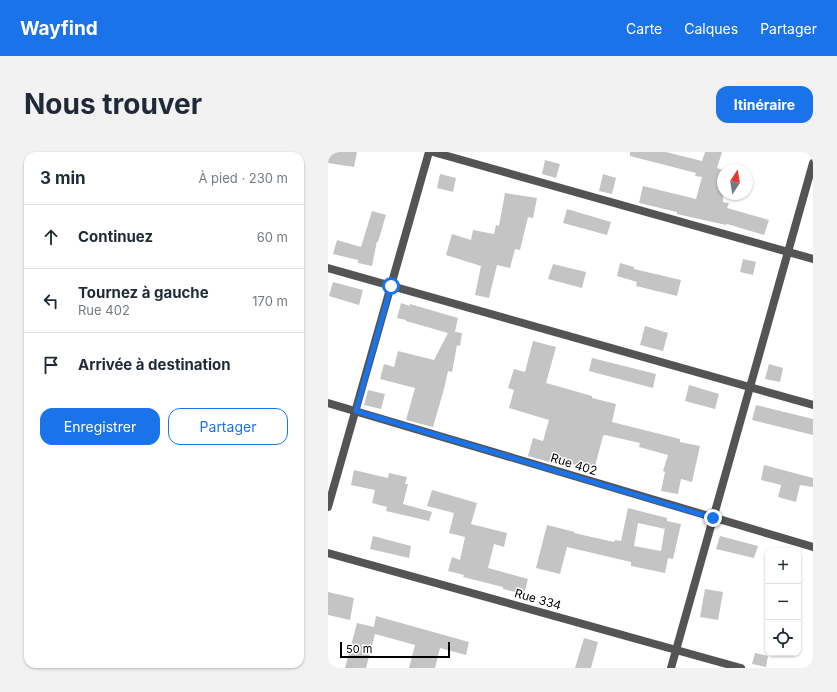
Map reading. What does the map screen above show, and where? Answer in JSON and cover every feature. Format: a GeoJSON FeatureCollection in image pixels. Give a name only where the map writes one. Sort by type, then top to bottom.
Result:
{"type":"FeatureCollection","features":[{"type":"Feature","properties":{"kind":"street"},"geometry":{"type":"LineString","coordinates":[[328,507],[429,152]]}},
{"type":"Feature","properties":{"kind":"street"},"geometry":{"type":"LineString","coordinates":[[433,152],[813,259]]}},
{"type":"Feature","properties":{"kind":"street"},"geometry":{"type":"LineString","coordinates":[[671,668],[813,163]]}},
{"type":"Feature","properties":{"kind":"street"},"geometry":{"type":"LineString","coordinates":[[328,268],[813,405]]}},
{"type":"Feature","properties":{"kind":"street","name":"Rue 402"},"geometry":{"type":"LineString","coordinates":[[328,403],[813,548]]}},
{"type":"Feature","properties":{"kind":"street","name":"Rue 334"},"geometry":{"type":"LineString","coordinates":[[328,553],[741,668]]}},
{"type":"Feature","properties":{"kind":"building"},"geometry":{"type":"Polygon","coordinates":[[[328,152],[357,152],[354,167],[328,163],[328,152]]]}},
{"type":"Feature","properties":{"kind":"building"},"geometry":{"type":"Polygon","coordinates":[[[630,152],[666,152],[702,161],[705,152],[722,152],[717,164],[717,200],[723,200],[723,202],[729,203],[727,208],[769,220],[764,235],[727,224],[677,214],[677,212],[639,203],[643,186],[696,199],[702,177],[695,176],[696,173],[630,156],[630,152]]]}},
{"type":"Feature","properties":{"kind":"building"},"geometry":{"type":"Polygon","coordinates":[[[545,160],[560,164],[556,178],[542,174],[545,160]]]}},
{"type":"Feature","properties":{"kind":"building"},"geometry":{"type":"Polygon","coordinates":[[[440,174],[456,178],[453,192],[437,188],[440,174]]]}},
{"type":"Feature","properties":{"kind":"building"},"geometry":{"type":"Polygon","coordinates":[[[603,174],[616,178],[612,194],[599,191],[603,174]]]}},
{"type":"Feature","properties":{"kind":"building"},"geometry":{"type":"Polygon","coordinates":[[[505,193],[537,198],[533,218],[528,217],[520,250],[515,249],[510,268],[497,265],[489,298],[475,295],[481,266],[446,255],[452,234],[471,240],[473,230],[494,234],[496,225],[499,226],[505,193]]]}},
{"type":"Feature","properties":{"kind":"building"},"geometry":{"type":"Polygon","coordinates":[[[567,209],[611,222],[607,235],[563,223],[567,209]]]}},
{"type":"Feature","properties":{"kind":"building"},"geometry":{"type":"Polygon","coordinates":[[[372,211],[386,215],[378,242],[377,241],[372,266],[358,263],[358,260],[333,254],[337,240],[361,247],[372,211]]]}},
{"type":"Feature","properties":{"kind":"building"},"geometry":{"type":"Polygon","coordinates":[[[743,259],[756,262],[753,275],[740,272],[743,259]]]}},
{"type":"Feature","properties":{"kind":"building"},"geometry":{"type":"Polygon","coordinates":[[[620,263],[634,267],[634,269],[681,280],[677,296],[636,286],[637,282],[617,276],[620,263]]]}},
{"type":"Feature","properties":{"kind":"building"},"geometry":{"type":"Polygon","coordinates":[[[553,264],[586,272],[582,288],[548,279],[553,264]]]}},
{"type":"Feature","properties":{"kind":"building"},"geometry":{"type":"Polygon","coordinates":[[[333,282],[363,290],[359,305],[329,296],[333,282]]]}},
{"type":"Feature","properties":{"kind":"building"},"geometry":{"type":"Polygon","coordinates":[[[401,303],[410,306],[410,304],[458,318],[455,332],[462,333],[460,346],[457,345],[452,372],[448,371],[433,427],[406,420],[415,388],[380,379],[384,364],[394,367],[398,351],[434,360],[448,333],[397,318],[401,303]]]}},
{"type":"Feature","properties":{"kind":"building"},"geometry":{"type":"Polygon","coordinates":[[[645,326],[668,333],[663,351],[640,345],[645,326]]]}},
{"type":"Feature","properties":{"kind":"building"},"geometry":{"type":"Polygon","coordinates":[[[533,341],[556,347],[546,383],[616,404],[612,422],[680,439],[680,442],[700,446],[692,482],[681,479],[678,494],[661,491],[665,472],[663,471],[668,455],[639,447],[640,443],[605,435],[603,436],[594,470],[561,461],[560,465],[528,456],[533,438],[543,441],[549,420],[509,408],[514,390],[508,388],[514,369],[525,372],[533,341]]]}},
{"type":"Feature","properties":{"kind":"building"},"geometry":{"type":"Polygon","coordinates":[[[592,358],[656,374],[653,388],[589,371],[592,358]]]}},
{"type":"Feature","properties":{"kind":"building"},"geometry":{"type":"Polygon","coordinates":[[[769,364],[783,368],[780,382],[765,379],[769,364]]]}},
{"type":"Feature","properties":{"kind":"building"},"geometry":{"type":"Polygon","coordinates":[[[689,385],[719,394],[715,409],[685,401],[689,385]]]}},
{"type":"Feature","properties":{"kind":"building"},"geometry":{"type":"Polygon","coordinates":[[[368,390],[385,394],[381,409],[364,405],[368,390]]]}},
{"type":"Feature","properties":{"kind":"building"},"geometry":{"type":"Polygon","coordinates":[[[756,405],[813,419],[813,435],[752,420],[756,405]]]}},
{"type":"Feature","properties":{"kind":"building"},"geometry":{"type":"Polygon","coordinates":[[[764,465],[813,478],[813,487],[800,485],[796,502],[778,497],[781,485],[761,480],[764,465]]]}},
{"type":"Feature","properties":{"kind":"building"},"geometry":{"type":"Polygon","coordinates":[[[354,470],[388,478],[389,473],[407,477],[405,484],[408,484],[403,504],[432,512],[429,521],[386,511],[387,507],[372,503],[375,490],[351,485],[354,470]]]}},
{"type":"Feature","properties":{"kind":"building"},"geometry":{"type":"Polygon","coordinates":[[[432,490],[477,503],[471,524],[507,533],[504,547],[494,544],[488,568],[528,579],[524,594],[463,577],[464,575],[448,571],[452,557],[460,560],[465,537],[449,533],[454,513],[427,506],[432,490]]]}},
{"type":"Feature","properties":{"kind":"building"},"geometry":{"type":"Polygon","coordinates":[[[628,508],[667,518],[667,521],[681,524],[673,559],[668,558],[665,573],[631,566],[631,562],[567,547],[560,574],[536,568],[547,525],[614,542],[615,540],[621,541],[628,508]],[[638,523],[634,546],[661,551],[665,529],[638,523]]]}},
{"type":"Feature","properties":{"kind":"building"},"geometry":{"type":"Polygon","coordinates":[[[373,536],[411,546],[409,558],[370,549],[373,536]]]}},
{"type":"Feature","properties":{"kind":"building"},"geometry":{"type":"Polygon","coordinates":[[[720,536],[758,546],[754,558],[716,549],[720,536]]]}},
{"type":"Feature","properties":{"kind":"building"},"geometry":{"type":"Polygon","coordinates":[[[705,589],[723,592],[718,620],[700,617],[705,589]]]}},
{"type":"Feature","properties":{"kind":"building"},"geometry":{"type":"Polygon","coordinates":[[[328,592],[354,598],[350,620],[328,615],[328,592]]]}},
{"type":"Feature","properties":{"kind":"building"},"geometry":{"type":"Polygon","coordinates":[[[376,616],[469,642],[466,655],[440,648],[435,668],[409,668],[415,645],[375,634],[366,668],[345,668],[357,623],[374,627],[376,616]]]}},
{"type":"Feature","properties":{"kind":"building"},"geometry":{"type":"Polygon","coordinates":[[[584,638],[598,642],[591,668],[575,668],[584,638]]]}},
{"type":"Feature","properties":{"kind":"building"},"geometry":{"type":"Polygon","coordinates":[[[755,653],[768,656],[766,667],[752,664],[755,653]]]}},
{"type":"Feature","properties":{"kind":"route"},"geometry":{"type":"LineString","coordinates":[[391,286],[356,411],[713,518]]}}]}
